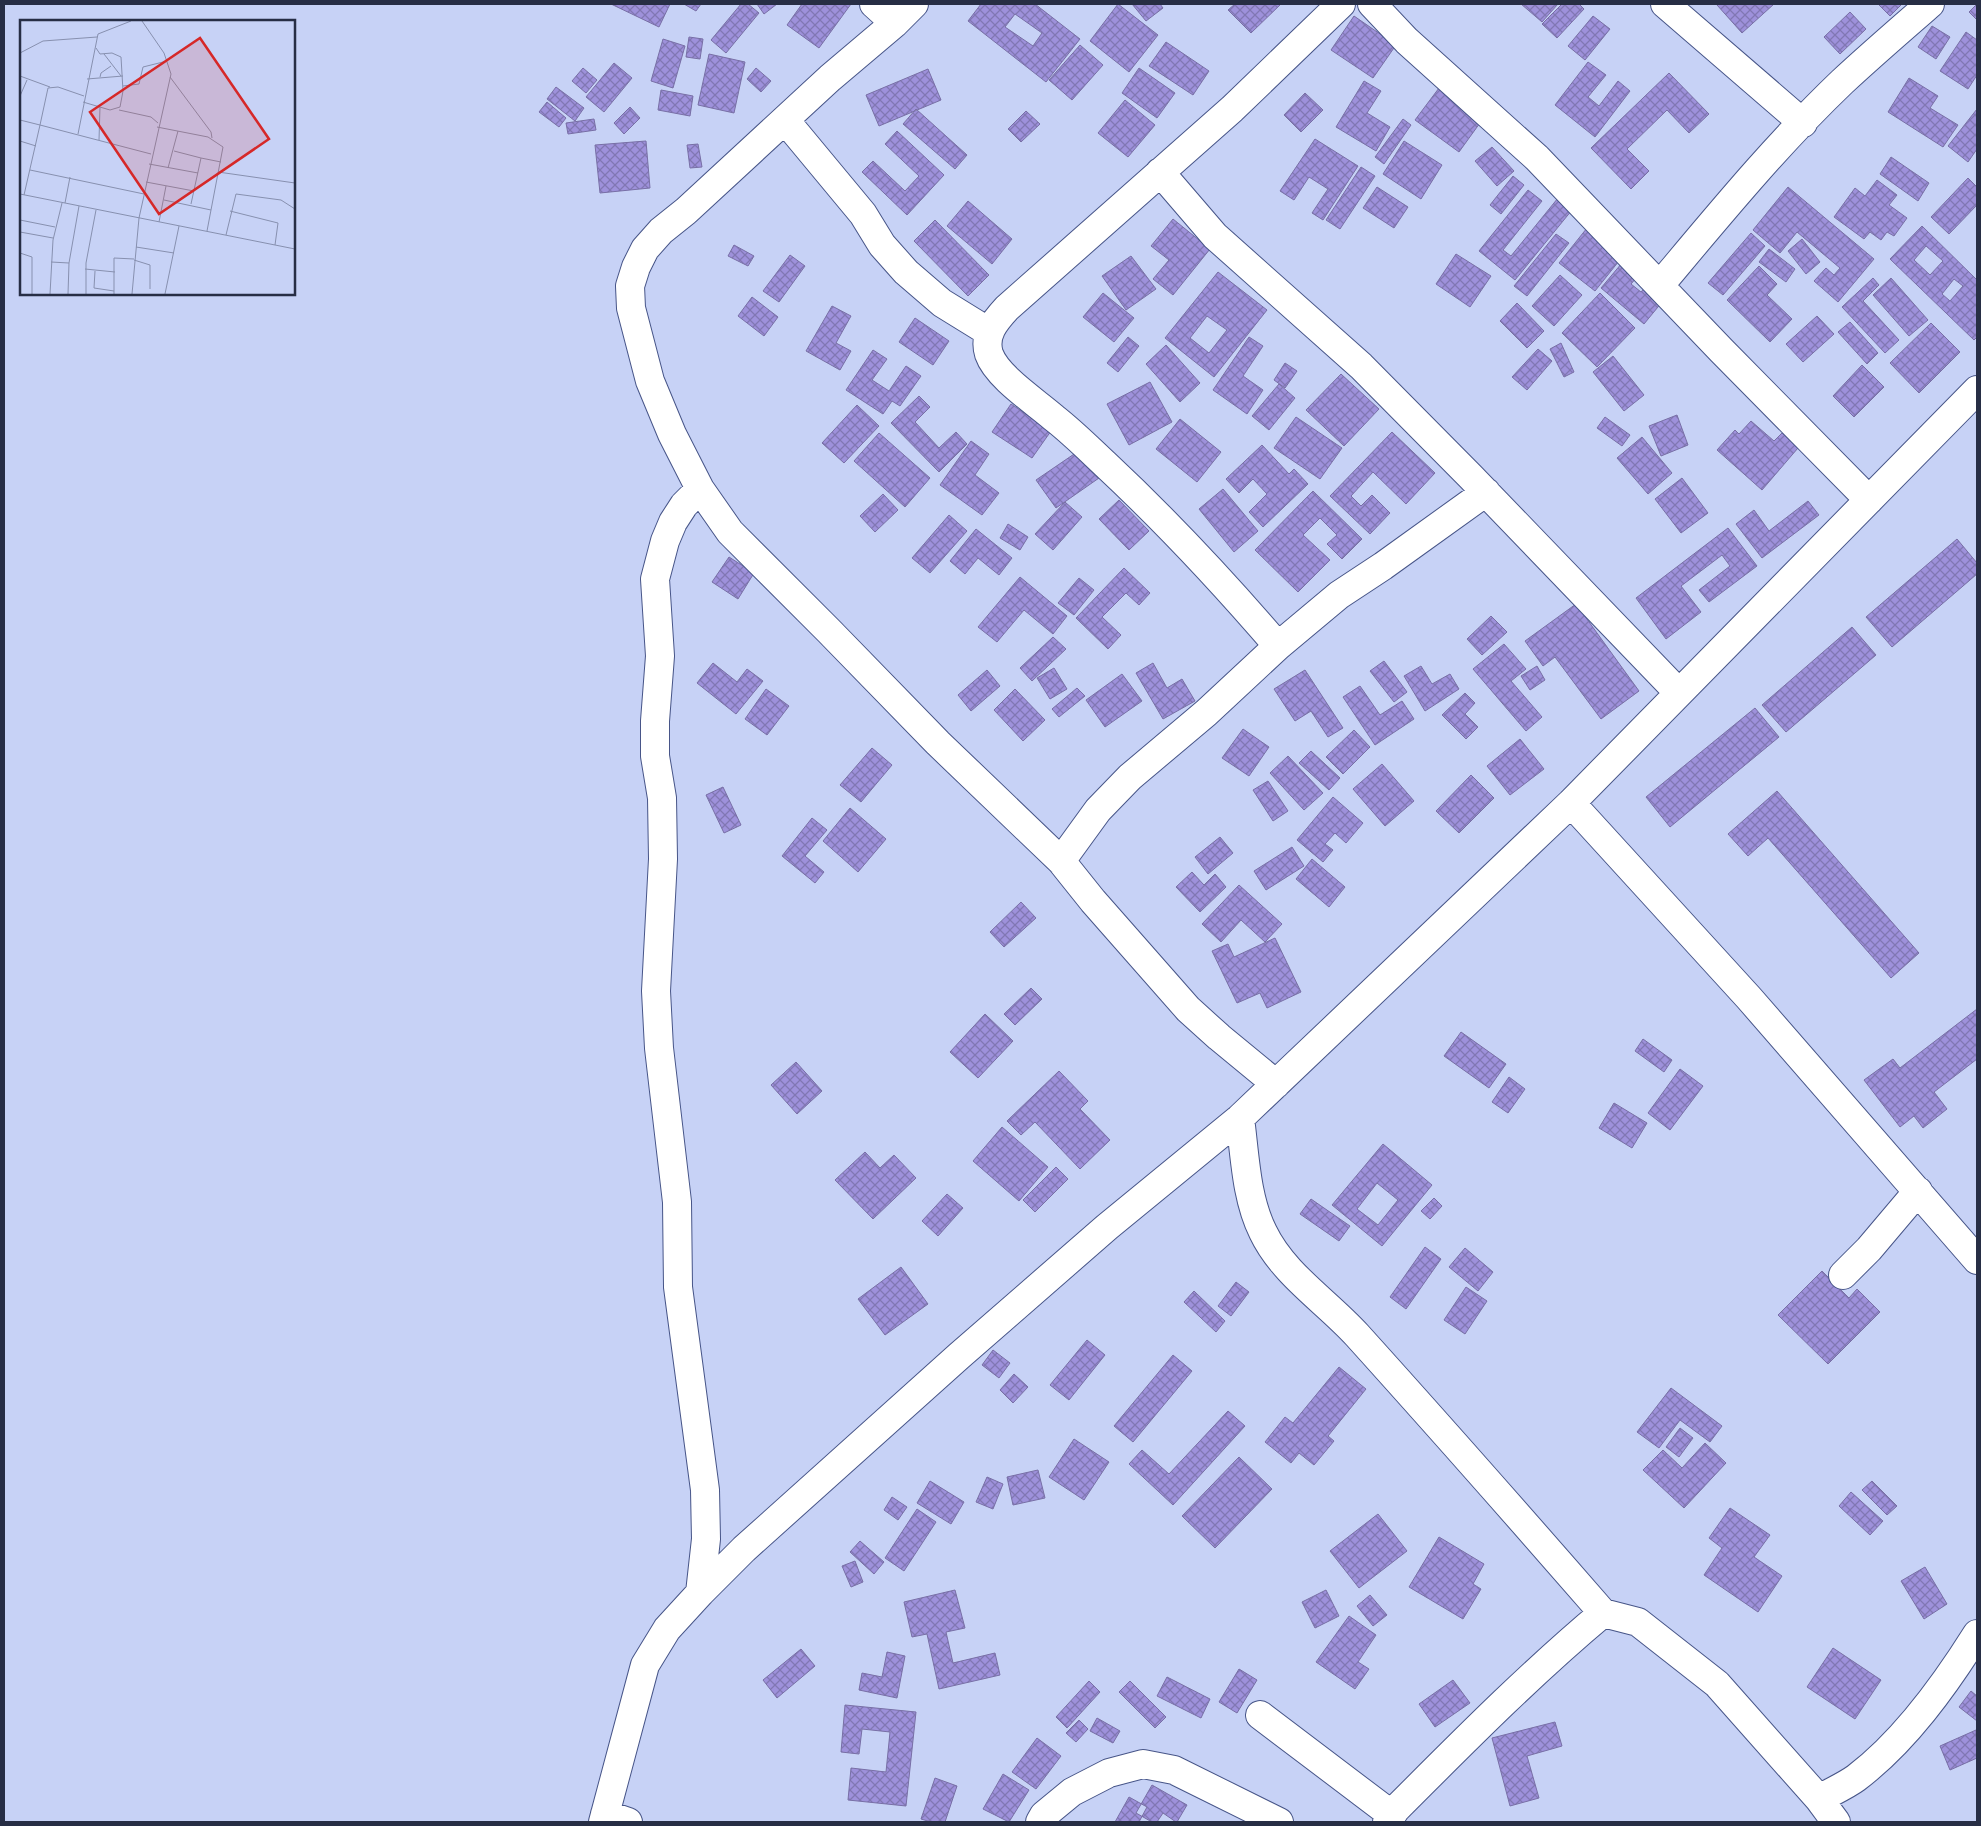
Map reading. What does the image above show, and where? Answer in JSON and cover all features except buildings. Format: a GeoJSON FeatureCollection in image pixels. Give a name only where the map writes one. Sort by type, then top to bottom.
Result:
{"type":"FeatureCollection","features":[{"type":"Feature","properties":{"kind":"street"},"geometry":{"type":"LineString","coordinates":[[874,4],[904,13]]}},
{"type":"Feature","properties":{"kind":"street"},"geometry":{"type":"LineString","coordinates":[[1278,646],[1192,550],[1126,484],[1062,424],[1004,375],[990,356],[987,344],[989,332],[1007,308],[1232,109],[1341,4]]}},
{"type":"Feature","properties":{"kind":"street"},"geometry":{"type":"LineString","coordinates":[[1372,4],[1407,41],[1538,158],[1722,352],[1869,500]]}},
{"type":"Feature","properties":{"kind":"street"},"geometry":{"type":"LineString","coordinates":[[1665,4],[1803,122]]}},
{"type":"Feature","properties":{"kind":"street"},"geometry":{"type":"LineString","coordinates":[[1660,285],[1722,210],[1803,122],[1842,83],[1930,4]]}},
{"type":"Feature","properties":{"kind":"street"},"geometry":{"type":"LineString","coordinates":[[904,13],[830,78],[686,211],[661,231],[645,249],[636,267],[630,286],[631,308],[650,381],[672,434],[700,489],[730,532],[938,743],[1061,860],[1093,901],[1188,1009],[1276,1084]]}},
{"type":"Feature","properties":{"kind":"street"},"geometry":{"type":"LineString","coordinates":[[785,120],[863,214],[882,245],[906,272],[942,303],[989,332]]}},
{"type":"Feature","properties":{"kind":"street"},"geometry":{"type":"LineString","coordinates":[[1160,172],[1227,247],[1361,366],[1486,492],[1679,693]]}},
{"type":"Feature","properties":{"kind":"street"},"geometry":{"type":"LineString","coordinates":[[612,1820],[646,1665],[668,1629],[700,1594],[744,1549],[959,1356],[1106,1227],[1240,1118],[1571,803],[1977,390]]}},
{"type":"Feature","properties":{"kind":"street"},"geometry":{"type":"LineString","coordinates":[[700,489],[684,505],[673,522],[665,541],[654,580],[660,656],[655,721],[655,756],[662,798],[662,859],[656,991],[658,1038],[676,1202],[678,1286],[704,1490],[706,1539],[700,1594]]}},
{"type":"Feature","properties":{"kind":"street"},"geometry":{"type":"LineString","coordinates":[[1061,860],[1098,810],[1130,777],[1206,713],[1278,646],[1339,595],[1486,492]]}},
{"type":"Feature","properties":{"kind":"street"},"geometry":{"type":"LineString","coordinates":[[1571,803],[1749,998],[1977,1260]]}},
{"type":"Feature","properties":{"kind":"street"},"geometry":{"type":"LineString","coordinates":[[1240,1118],[1252,1206],[1262,1232],[1276,1256],[1348,1326],[1471,1461],[1603,1613],[1638,1622],[1717,1684],[1819,1799],[1836,1822]]}},
{"type":"Feature","properties":{"kind":"street"},"geometry":{"type":"LineString","coordinates":[[1842,1275],[1875,1242],[1918,1191]]}},
{"type":"Feature","properties":{"kind":"street"},"geometry":{"type":"LineString","coordinates":[[1260,1715],[1389,1819],[1474,1731],[1575,1636],[1603,1613]]}},
{"type":"Feature","properties":{"kind":"street"},"geometry":{"type":"LineString","coordinates":[[1819,1799],[1855,1779],[1884,1752],[1939,1690],[1977,1634]]}},
{"type":"Feature","properties":{"kind":"street"},"geometry":{"type":"LineString","coordinates":[[1040,1822],[1044,1815],[1072,1792],[1110,1773],[1143,1764],[1174,1770],[1279,1822]]}}]}
